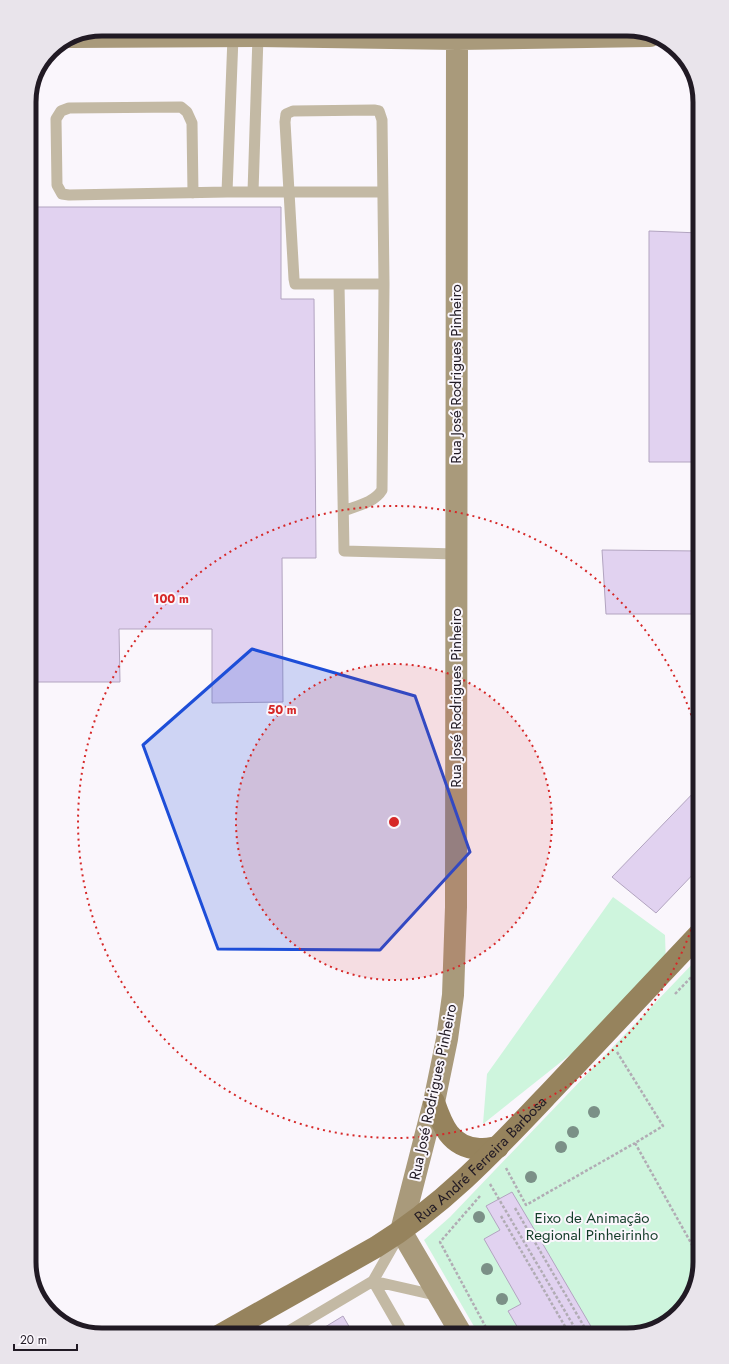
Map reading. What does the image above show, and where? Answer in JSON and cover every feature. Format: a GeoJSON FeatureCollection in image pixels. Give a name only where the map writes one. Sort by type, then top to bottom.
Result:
{"type":"FeatureCollection","features":[{"type":"Feature","properties":{"kind":"main road"},"geometry":{"type":"LineString","coordinates":[[93,37],[258,36],[457,39],[634,36]]}},
{"type":"Feature","properties":{"kind":"main road","name":"Rua José Rodrigues Pinheiro"},"geometry":{"type":"LineString","coordinates":[[401,1231],[434,1102],[447,1039],[453,995],[456,907],[457,39]]}},
{"type":"Feature","properties":{"kind":"main road","name":"Rua André Ferreira Barbosa"},"geometry":{"type":"LineString","coordinates":[[232,1328],[343,1266],[401,1231],[459,1185],[498,1147],[693,940]]}},
{"type":"Feature","properties":{"kind":"main road"},"geometry":{"type":"LineString","coordinates":[[434,1102],[441,1122],[450,1136],[462,1145],[478,1149],[498,1147]]}},
{"type":"Feature","properties":{"kind":"main road"},"geometry":{"type":"LineString","coordinates":[[401,1231],[458,1328]]}},
{"type":"Feature","properties":{"kind":"lane"},"geometry":{"type":"LineString","coordinates":[[253,192],[258,36]]}},
{"type":"Feature","properties":{"kind":"lane"},"geometry":{"type":"LineString","coordinates":[[227,192],[233,37]]}},
{"type":"Feature","properties":{"kind":"lane"},"geometry":{"type":"LineString","coordinates":[[194,192],[192,123],[187,112],[181,107],[69,108],[61,111],[56,119],[57,184],[62,194],[382,192]]}},
{"type":"Feature","properties":{"kind":"lane"},"geometry":{"type":"LineString","coordinates":[[343,510],[379,496],[382,490],[384,284],[382,120],[380,111],[374,110],[293,111],[286,114],[284,122],[295,284],[384,284]]}},
{"type":"Feature","properties":{"kind":"lane"},"geometry":{"type":"LineString","coordinates":[[339,284],[344,551],[456,554]]}},
{"type":"Feature","properties":{"kind":"lane"},"geometry":{"type":"LineString","coordinates":[[294,1328],[373,1281],[401,1231]]}},
{"type":"Feature","properties":{"kind":"lane"},"geometry":{"type":"LineString","coordinates":[[373,1281],[439,1296]]}},
{"type":"Feature","properties":{"kind":"lane"},"geometry":{"type":"LineString","coordinates":[[373,1281],[400,1328]]}},
{"type":"Feature","properties":{"kind":"path"},"geometry":{"type":"LineString","coordinates":[[506,1168],[526,1205],[662,1126],[606,1032]]}},
{"type":"Feature","properties":{"kind":"path"},"geometry":{"type":"LineString","coordinates":[[635,1143],[693,1247]]}},
{"type":"Feature","properties":{"kind":"path"},"geometry":{"type":"LineString","coordinates":[[486,1190],[491,1184],[575,1328]]}},
{"type":"Feature","properties":{"kind":"path"},"geometry":{"type":"LineString","coordinates":[[480,1196],[440,1242],[486,1328]]}},
{"type":"Feature","properties":{"kind":"path"},"geometry":{"type":"LineString","coordinates":[[515,1208],[585,1328]]}},
{"type":"Feature","properties":{"kind":"path"},"geometry":{"type":"LineString","coordinates":[[501,1216],[566,1328]]}},
{"type":"Feature","properties":{"kind":"highlighted area"},"geometry":{"type":"Polygon","coordinates":[[[252,649],[415,696],[470,852],[380,950],[218,949],[143,745],[252,649]]]}},
{"type":"Feature","properties":{"kind":"green space"},"geometry":{"type":"Polygon","coordinates":[[[613,897],[665,935],[666,965],[576,1050],[483,1124],[487,1074],[613,897]]]}},
{"type":"Feature","properties":{"kind":"green space","name":"Eixo de Animação Regional Pinheirinho"},"geometry":{"type":"Polygon","coordinates":[[[693,963],[693,1262],[691,1279],[682,1299],[677,1306],[660,1319],[640,1327],[475,1328],[424,1240],[450,1217],[693,963]]]}},
{"type":"Feature","properties":{"kind":"building"},"geometry":{"type":"Polygon","coordinates":[[[36,207],[281,207],[281,299],[314,299],[316,558],[282,558],[283,702],[212,703],[212,629],[119,629],[120,682],[36,682],[36,207]]]}},
{"type":"Feature","properties":{"kind":"building"},"geometry":{"type":"Polygon","coordinates":[[[649,231],[693,233],[693,462],[649,462],[649,231]]]}},
{"type":"Feature","properties":{"kind":"building"},"geometry":{"type":"Polygon","coordinates":[[[602,550],[693,551],[693,614],[606,614],[602,550]]]}},
{"type":"Feature","properties":{"kind":"building"},"geometry":{"type":"Polygon","coordinates":[[[693,793],[693,874],[656,913],[612,877],[693,793]]]}},
{"type":"Feature","properties":{"kind":"building"},"geometry":{"type":"Polygon","coordinates":[[[512,1192],[592,1328],[518,1328],[508,1311],[521,1304],[484,1239],[500,1230],[486,1206],[512,1192]]]}},
{"type":"Feature","properties":{"kind":"building"},"geometry":{"type":"Polygon","coordinates":[[[343,1316],[350,1328],[323,1328],[343,1316]]]}}]}
